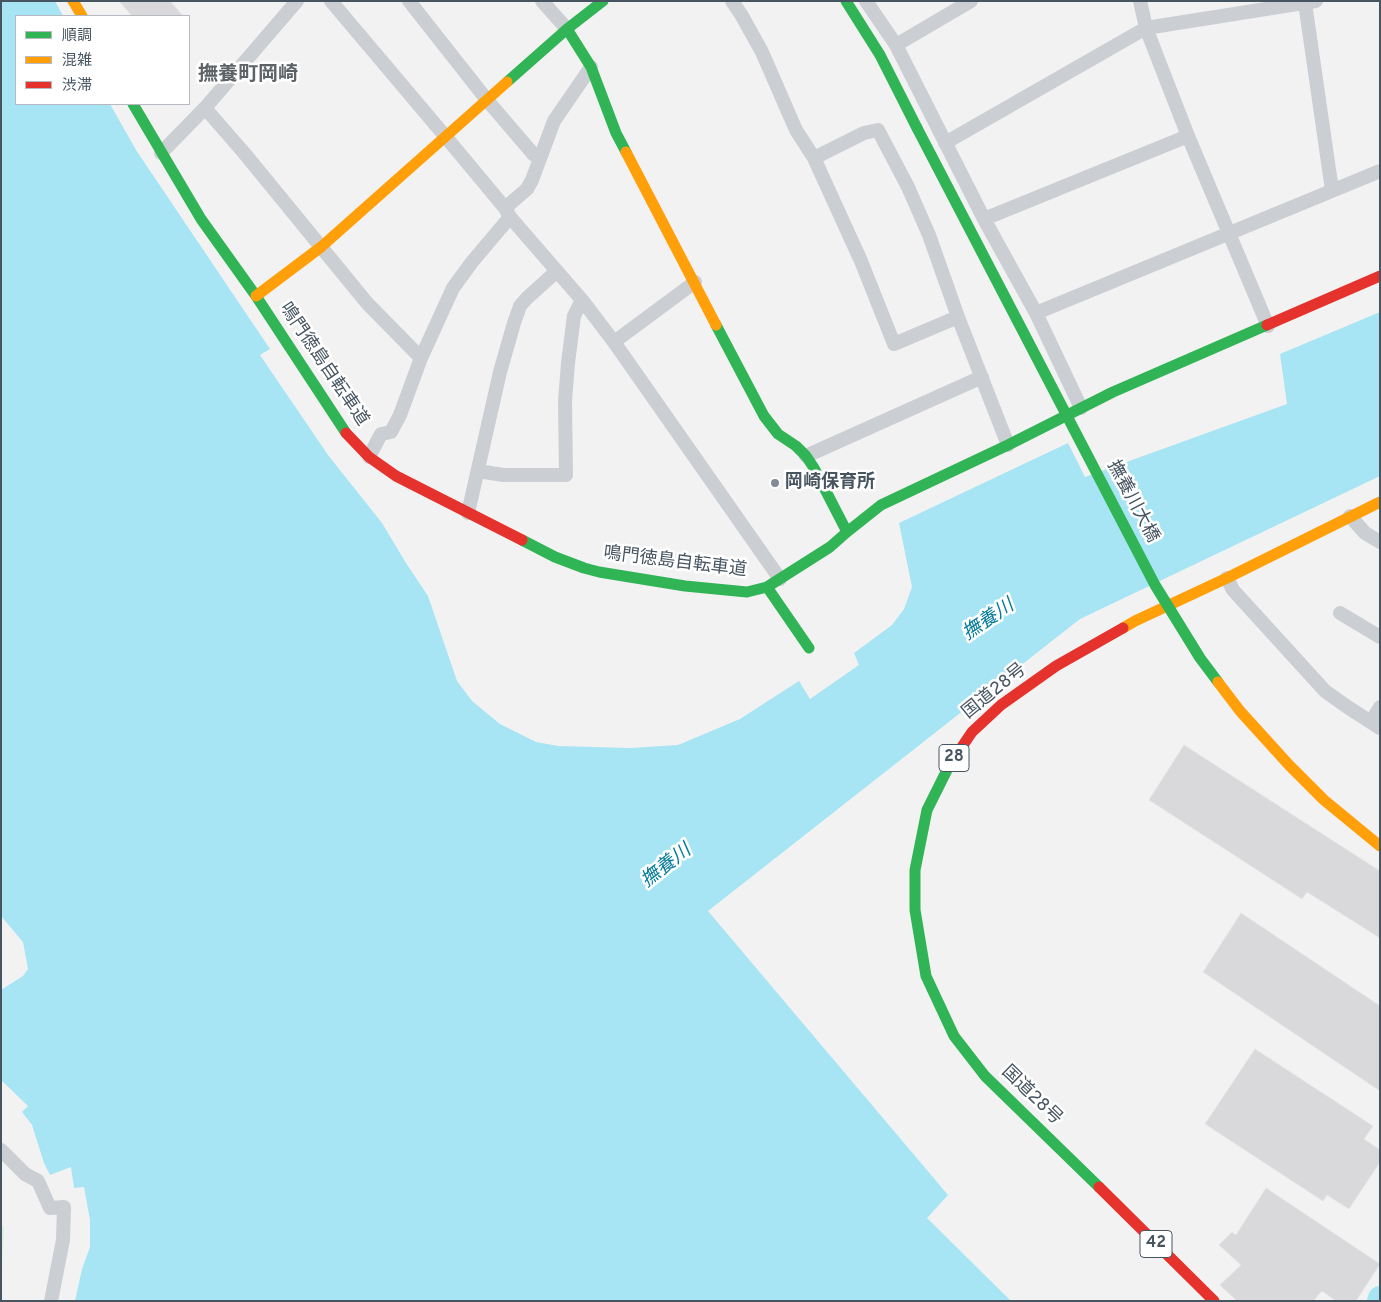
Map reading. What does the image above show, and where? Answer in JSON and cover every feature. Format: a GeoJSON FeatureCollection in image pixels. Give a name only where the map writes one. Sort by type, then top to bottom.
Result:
{"type":"FeatureCollection","features":[{"type":"Feature","properties":{"kind":"main road"},"geometry":{"type":"LineString","coordinates":[[73,1],[81,15]]}},
{"type":"Feature","properties":{"kind":"main road"},"geometry":{"type":"LineString","coordinates":[[256,296],[321,247],[567,29],[603,1]]}},
{"type":"Feature","properties":{"kind":"main road","name":"撫養川大橋"},"geometry":{"type":"LineString","coordinates":[[846,1],[880,55],[1155,584],[1200,658],[1240,712],[1289,765],[1324,800],[1380,846]]}},
{"type":"Feature","properties":{"kind":"main road"},"geometry":{"type":"LineString","coordinates":[[567,29],[591,67],[616,132],[764,416],[778,434],[796,446],[806,456],[847,532]]}},
{"type":"Feature","properties":{"kind":"main road","name":"鳴門徳島自転車道"},"geometry":{"type":"LineString","coordinates":[[134,105],[201,219],[256,296],[344,432],[369,457],[396,476],[555,557],[599,572],[653,582],[747,592],[767,587],[830,547],[881,505],[1008,445],[1113,392],[1380,276]]}},
{"type":"Feature","properties":{"kind":"main road","name":"国道28号"},"geometry":{"type":"LineString","coordinates":[[1099,1187],[984,1076],[954,1036],[926,976],[915,910],[915,870],[927,810],[948,768],[972,732],[1002,705],[1056,666],[1135,621],[1227,578],[1380,502]]}},
{"type":"Feature","properties":{"kind":"main road"},"geometry":{"type":"LineString","coordinates":[[767,587],[809,648]]}},
{"type":"Feature","properties":{"kind":"main road","name":"42"},"geometry":{"type":"LineString","coordinates":[[1099,1187],[1214,1301]]}},
{"type":"Feature","properties":{"kind":"street"},"geometry":{"type":"LineString","coordinates":[[161,153],[205,108],[297,1]]}},
{"type":"Feature","properties":{"kind":"street"},"geometry":{"type":"LineString","coordinates":[[331,1],[582,300],[614,342],[780,579]]}},
{"type":"Feature","properties":{"kind":"street"},"geometry":{"type":"LineString","coordinates":[[409,1],[487,100],[534,155],[540,156]]}},
{"type":"Feature","properties":{"kind":"street"},"geometry":{"type":"LineString","coordinates":[[542,1],[567,29]]}},
{"type":"Feature","properties":{"kind":"street"},"geometry":{"type":"LineString","coordinates":[[732,1],[762,52],[796,130],[814,158],[861,261],[894,344],[958,317]]}},
{"type":"Feature","properties":{"kind":"street"},"geometry":{"type":"LineString","coordinates":[[866,1],[896,45],[984,219],[1036,313],[1081,408]]}},
{"type":"Feature","properties":{"kind":"street"},"geometry":{"type":"LineString","coordinates":[[896,45],[971,1]]}},
{"type":"Feature","properties":{"kind":"street"},"geometry":{"type":"LineString","coordinates":[[1140,1],[1146,28],[1188,136],[1268,326]]}},
{"type":"Feature","properties":{"kind":"street"},"geometry":{"type":"LineString","coordinates":[[945,143],[1146,28],[1310,2],[1332,190]]}},
{"type":"Feature","properties":{"kind":"street"},"geometry":{"type":"LineString","coordinates":[[369,457],[381,434],[391,432],[400,415],[421,358],[453,288],[527,189],[554,121],[591,67]]}},
{"type":"Feature","properties":{"kind":"street"},"geometry":{"type":"LineString","coordinates":[[205,108],[367,303],[421,358]]}},
{"type":"Feature","properties":{"kind":"street"},"geometry":{"type":"LineString","coordinates":[[814,158],[864,133],[878,130],[908,187],[929,235],[958,317],[1008,445]]}},
{"type":"Feature","properties":{"kind":"street"},"geometry":{"type":"LineString","coordinates":[[984,219],[1188,136]]}},
{"type":"Feature","properties":{"kind":"street"},"geometry":{"type":"LineString","coordinates":[[1036,313],[1380,171]]}},
{"type":"Feature","properties":{"kind":"street"},"geometry":{"type":"LineString","coordinates":[[468,513],[500,372],[520,306],[558,271]]}},
{"type":"Feature","properties":{"kind":"street"},"geometry":{"type":"LineString","coordinates":[[614,342],[695,282]]}},
{"type":"Feature","properties":{"kind":"street"},"geometry":{"type":"LineString","coordinates":[[478,471],[503,475],[566,475],[565,401],[568,363],[574,316],[582,300]]}},
{"type":"Feature","properties":{"kind":"street"},"geometry":{"type":"LineString","coordinates":[[806,456],[982,377]]}},
{"type":"Feature","properties":{"kind":"street"},"geometry":{"type":"LineString","coordinates":[[1350,516],[1365,533],[1380,542]]}},
{"type":"Feature","properties":{"kind":"street"},"geometry":{"type":"LineString","coordinates":[[1227,578],[1233,590],[1326,691],[1375,725],[1380,707]]}},
{"type":"Feature","properties":{"kind":"street"},"geometry":{"type":"LineString","coordinates":[[1340,614],[1380,637]]}},
{"type":"Feature","properties":{"kind":"street"},"geometry":{"type":"LineString","coordinates":[[1,1150],[25,1174],[38,1181],[50,1208],[64,1207],[63,1240],[51,1301]]}},
{"type":"Feature","properties":{"kind":"green space"},"geometry":{"type":"Polygon","coordinates":[[[1,1224],[4,1228],[1,1289],[1,1224]]]}},
{"type":"Feature","properties":{"kind":"water","name":"撫養川"},"geometry":{"type":"Polygon","coordinates":[[[1,1],[55,1],[62,15],[15,15],[15,105],[111,105],[136,150],[270,349],[260,355],[328,455],[382,523],[428,596],[457,681],[472,701],[500,724],[536,742],[558,746],[630,748],[678,745],[740,719],[799,681],[810,699],[859,665],[854,653],[892,625],[904,609],[912,587],[899,523],[1068,443],[1085,477],[1287,404],[1280,354],[1380,312],[1380,476],[1080,619],[708,911],[948,1195],[927,1218],[1011,1301],[75,1301],[82,1269],[90,1247],[90,1220],[84,1187],[74,1188],[71,1167],[50,1175],[44,1163],[32,1125],[22,1112],[28,1106],[1,1080],[1,990],[23,976],[28,969],[23,942],[1,916],[1,1]]]}},
{"type":"Feature","properties":{"kind":"building"},"geometry":{"type":"Polygon","coordinates":[[[119,1],[170,1],[182,15],[131,15],[119,1]]]}},
{"type":"Feature","properties":{"kind":"building"},"geometry":{"type":"Polygon","coordinates":[[[1184,745],[1380,871],[1380,938],[1307,892],[1302,899],[1149,800],[1184,745]]]}},
{"type":"Feature","properties":{"kind":"building"},"geometry":{"type":"Polygon","coordinates":[[[1241,913],[1380,1006],[1380,1091],[1203,972],[1241,913]]]}},
{"type":"Feature","properties":{"kind":"building"},"geometry":{"type":"Polygon","coordinates":[[[1255,1049],[1373,1126],[1364,1139],[1380,1150],[1380,1162],[1349,1209],[1327,1195],[1323,1201],[1205,1124],[1255,1049]]]}},
{"type":"Feature","properties":{"kind":"building"},"geometry":{"type":"Polygon","coordinates":[[[1266,1188],[1380,1264],[1356,1301],[1336,1301],[1322,1291],[1313,1301],[1237,1301],[1220,1285],[1241,1265],[1219,1245],[1232,1232],[1236,1235],[1266,1188]]]}},
{"type":"Feature","properties":{"kind":"traffic: fast"},"geometry":{"type":"LineString","coordinates":[[603,1],[567,29],[591,67],[616,133],[626,152]]}},
{"type":"Feature","properties":{"kind":"traffic: fast"},"geometry":{"type":"LineString","coordinates":[[846,1],[880,55],[917,128]]}},
{"type":"Feature","properties":{"kind":"traffic: fast"},"geometry":{"type":"LineString","coordinates":[[507,82],[567,29]]}},
{"type":"Feature","properties":{"kind":"traffic: fast"},"geometry":{"type":"LineString","coordinates":[[134,105],[201,219],[256,296],[346,433]]}},
{"type":"Feature","properties":{"kind":"traffic: fast"},"geometry":{"type":"LineString","coordinates":[[917,128],[1155,585],[1200,658],[1218,682]]}},
{"type":"Feature","properties":{"kind":"traffic: fast"},"geometry":{"type":"LineString","coordinates":[[522,540],[555,557],[599,572],[685,586],[747,592],[767,587],[830,547],[847,532],[806,456],[796,446],[778,434],[764,416],[716,325]]}},
{"type":"Feature","properties":{"kind":"traffic: fast"},"geometry":{"type":"LineString","coordinates":[[847,532],[881,505],[1008,445],[1113,392],[1267,325]]}},
{"type":"Feature","properties":{"kind":"traffic: fast"},"geometry":{"type":"LineString","coordinates":[[767,587],[809,648]]}},
{"type":"Feature","properties":{"kind":"traffic: fast"},"geometry":{"type":"LineString","coordinates":[[949,766],[927,810],[915,870],[915,910],[926,976],[954,1036],[985,1076],[1099,1187]]}},
{"type":"Feature","properties":{"kind":"traffic: slow"},"geometry":{"type":"LineString","coordinates":[[73,1],[81,15]]}},
{"type":"Feature","properties":{"kind":"traffic: slow"},"geometry":{"type":"LineString","coordinates":[[256,296],[321,247],[507,82]]}},
{"type":"Feature","properties":{"kind":"traffic: slow"},"geometry":{"type":"LineString","coordinates":[[626,152],[716,325]]}},
{"type":"Feature","properties":{"kind":"traffic: slow"},"geometry":{"type":"LineString","coordinates":[[1123,628],[1380,502]]}},
{"type":"Feature","properties":{"kind":"traffic: slow"},"geometry":{"type":"LineString","coordinates":[[1218,682],[1240,711],[1289,765],[1324,800],[1380,846]]}},
{"type":"Feature","properties":{"kind":"traffic: jam"},"geometry":{"type":"LineString","coordinates":[[1267,325],[1380,276]]}},
{"type":"Feature","properties":{"kind":"traffic: jam"},"geometry":{"type":"LineString","coordinates":[[346,433],[369,457],[396,476],[522,540]]}},
{"type":"Feature","properties":{"kind":"traffic: jam"},"geometry":{"type":"LineString","coordinates":[[949,766],[972,732],[1001,705],[1056,666],[1123,628]]}},
{"type":"Feature","properties":{"kind":"traffic: jam"},"geometry":{"type":"LineString","coordinates":[[1099,1187],[1214,1301]]}},
{"type":"Feature","properties":{"kind":"place","name":"岡崎保育所"},"geometry":{"type":"Point","coordinates":[775,483]}},
{"type":"Feature","properties":{"kind":"district","name":"撫養町岡崎"},"geometry":{"type":"Point","coordinates":[248,76]}}]}
